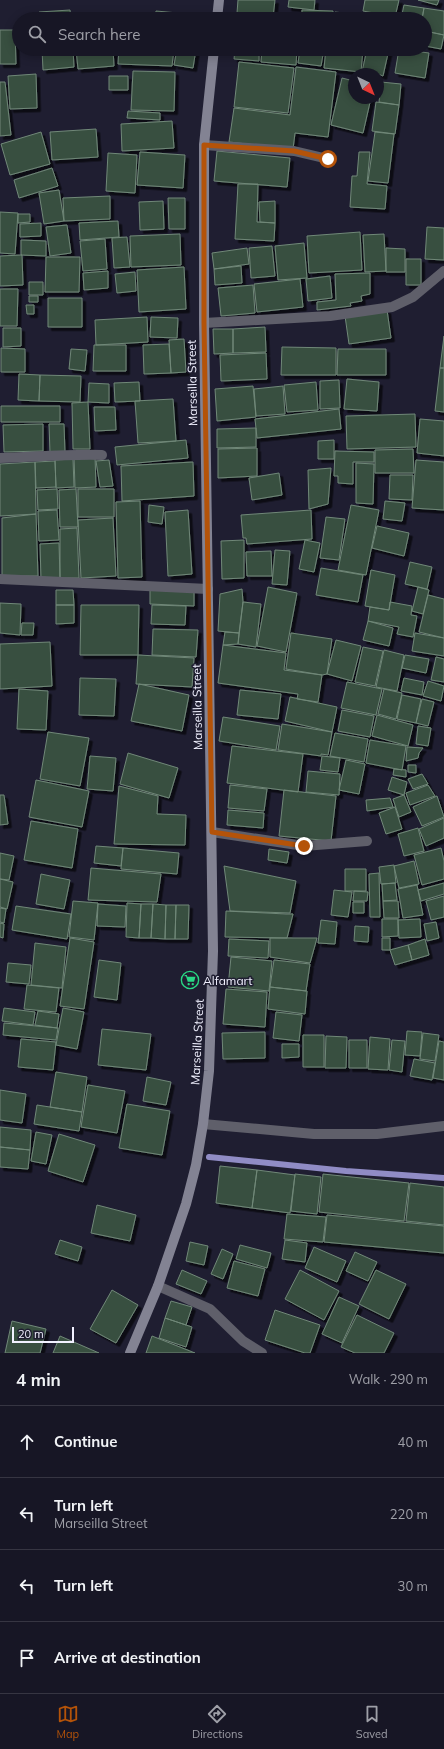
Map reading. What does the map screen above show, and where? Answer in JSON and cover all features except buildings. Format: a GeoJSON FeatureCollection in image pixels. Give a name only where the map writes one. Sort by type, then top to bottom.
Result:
{"type":"FeatureCollection","features":[{"type":"Feature","properties":{"kind":"main road"},"geometry":{"type":"LineString","coordinates":[[218,12],[219,0]]}},
{"type":"Feature","properties":{"kind":"main road","name":"Marseilla Street"},"geometry":{"type":"LineString","coordinates":[[130,1353],[158,1286],[186,1204],[204,1124],[209,1071],[213,952],[204,323],[204,145],[213,56]]}},
{"type":"Feature","properties":{"kind":"street"},"geometry":{"type":"LineString","coordinates":[[204,145],[294,151],[328,159]]}},
{"type":"Feature","properties":{"kind":"street"},"geometry":{"type":"LineString","coordinates":[[204,323],[330,316],[392,306],[414,297],[444,271]]}},
{"type":"Feature","properties":{"kind":"street"},"geometry":{"type":"LineString","coordinates":[[0,458],[55,457],[76,454],[102,455]]}},
{"type":"Feature","properties":{"kind":"street"},"geometry":{"type":"LineString","coordinates":[[0,579],[208,589]]}},
{"type":"Feature","properties":{"kind":"street"},"geometry":{"type":"LineString","coordinates":[[212,832],[304,846],[367,842]]}},
{"type":"Feature","properties":{"kind":"street"},"geometry":{"type":"LineString","coordinates":[[204,1124],[314,1134],[378,1134],[444,1126]]}},
{"type":"Feature","properties":{"kind":"street"},"geometry":{"type":"LineString","coordinates":[[158,1286],[210,1308],[243,1341],[262,1353]]}},
{"type":"Feature","properties":{"kind":"waterway"},"geometry":{"type":"LineString","coordinates":[[209,1157],[346,1171],[444,1178]]}},
{"type":"Feature","properties":{"kind":"place","name":"Alfamart"},"geometry":{"type":"Point","coordinates":[190,980]}},
{"type":"Feature","properties":{"kind":"route"},"geometry":{"type":"LineString","coordinates":[[304,846],[212,832],[204,323],[204,145],[294,151],[328,159]]}}]}
